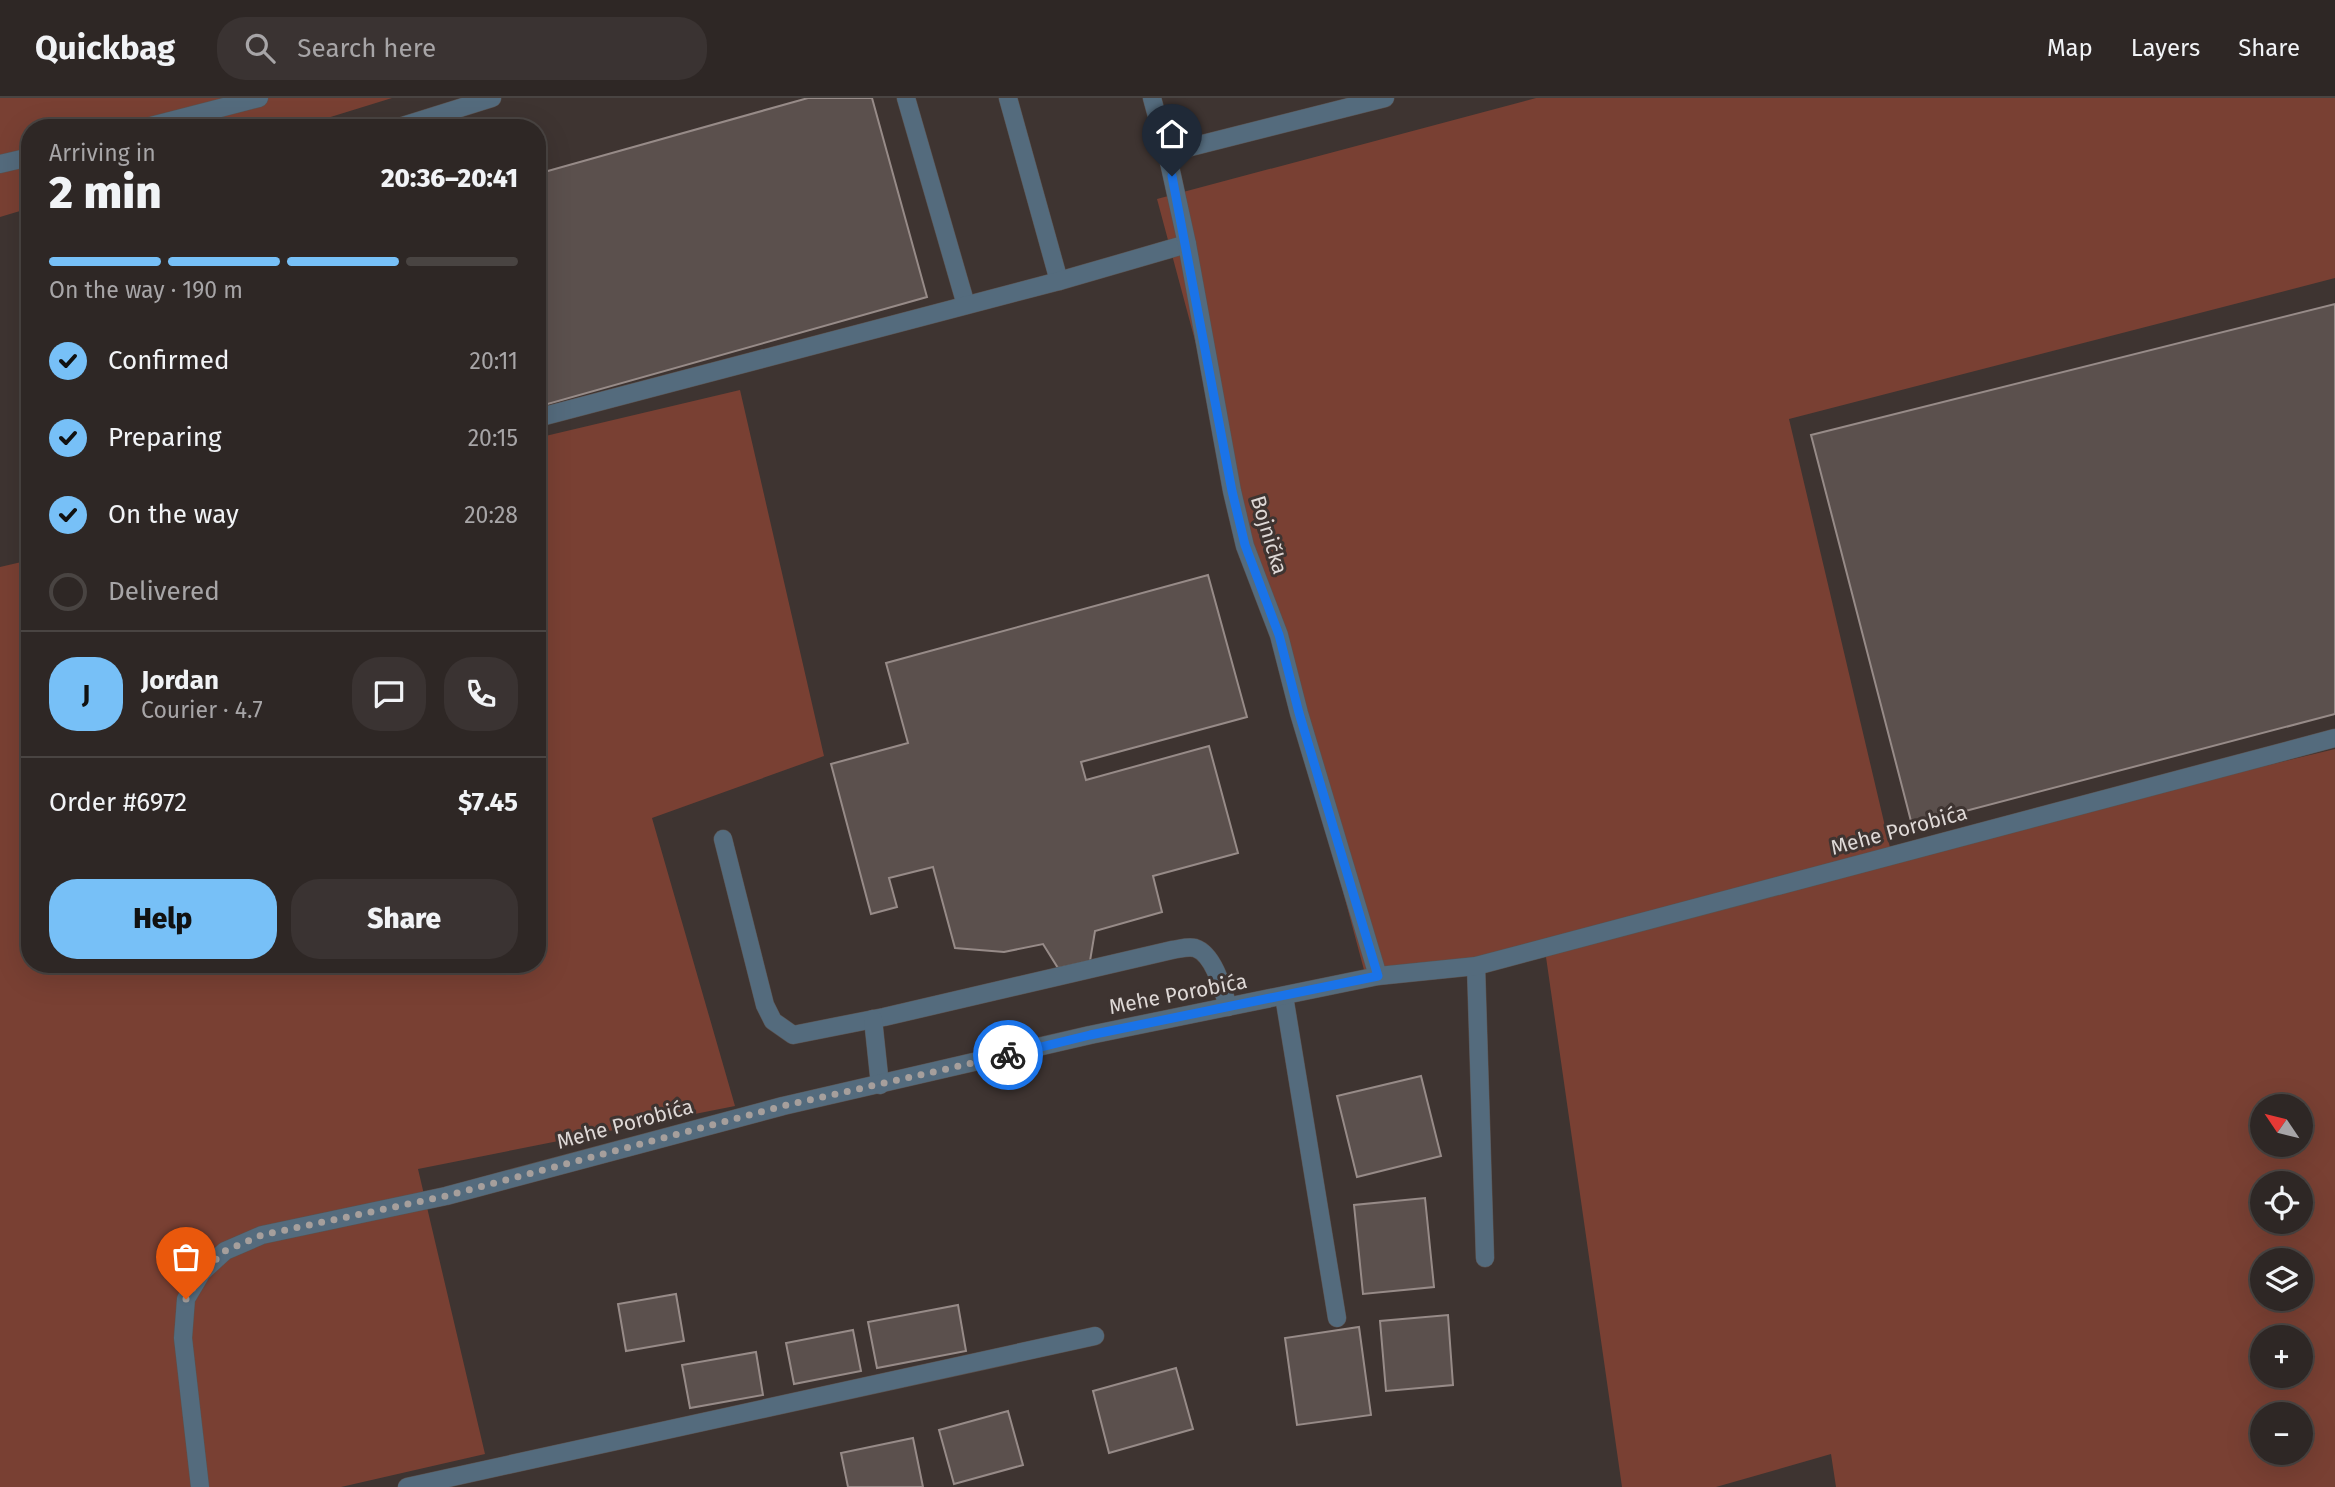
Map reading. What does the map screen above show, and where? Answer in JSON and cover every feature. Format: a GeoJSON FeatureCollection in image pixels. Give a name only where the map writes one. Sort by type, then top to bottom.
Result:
{"type":"FeatureCollection","features":[{"type":"Feature","properties":{"kind":"street"},"geometry":{"type":"LineString","coordinates":[[178,119],[259,98]]}},
{"type":"Feature","properties":{"kind":"street"},"geometry":{"type":"LineString","coordinates":[[425,119],[492,98]]}},
{"type":"Feature","properties":{"kind":"street"},"geometry":{"type":"LineString","coordinates":[[906,98],[966,305]]}},
{"type":"Feature","properties":{"kind":"street"},"geometry":{"type":"LineString","coordinates":[[1008,98],[1059,281]]}},
{"type":"Feature","properties":{"kind":"street","name":"Bojnička"},"geometry":{"type":"LineString","coordinates":[[1152,98],[1167,153],[1186,244],[1232,491],[1245,545],[1279,635],[1299,713],[1378,976]]}},
{"type":"Feature","properties":{"kind":"street"},"geometry":{"type":"LineString","coordinates":[[1167,153],[1385,98]]}},
{"type":"Feature","properties":{"kind":"street"},"geometry":{"type":"LineString","coordinates":[[0,164],[21,159]]}},
{"type":"Feature","properties":{"kind":"street"},"geometry":{"type":"LineString","coordinates":[[546,416],[1059,281],[1186,244]]}},
{"type":"Feature","properties":{"kind":"street","name":"Mehe Porobića"},"geometry":{"type":"LineString","coordinates":[[200,1487],[183,1338],[186,1299],[202,1272],[225,1251],[262,1235],[446,1196],[783,1106],[1090,1035],[1378,976],[1476,966],[2335,738]]}},
{"type":"Feature","properties":{"kind":"street"},"geometry":{"type":"LineString","coordinates":[[723,839],[765,1005],[773,1021],[793,1035],[1193,947],[1204,952],[1220,979],[1228,1007]]}},
{"type":"Feature","properties":{"kind":"street"},"geometry":{"type":"LineString","coordinates":[[1476,966],[1485,1258]]}},
{"type":"Feature","properties":{"kind":"street"},"geometry":{"type":"LineString","coordinates":[[1284,996],[1337,1318]]}},
{"type":"Feature","properties":{"kind":"street"},"geometry":{"type":"LineString","coordinates":[[873,1019],[880,1085]]}},
{"type":"Feature","properties":{"kind":"street"},"geometry":{"type":"LineString","coordinates":[[407,1487],[1095,1336]]}},
{"type":"Feature","properties":{"kind":"shaded area"},"geometry":{"type":"Polygon","coordinates":[[[0,98],[392,98],[324,119],[21,119],[21,211],[0,217],[0,98]]]}},
{"type":"Feature","properties":{"kind":"shaded area"},"geometry":{"type":"Polygon","coordinates":[[[1536,98],[2335,98],[2335,278],[1789,419],[1892,856],[2335,749],[2335,1487],[1836,1487],[1831,1454],[1716,1487],[1622,1487],[1545,950],[1367,981],[1157,199],[1536,98]]]}},
{"type":"Feature","properties":{"kind":"shaded area"},"geometry":{"type":"Polygon","coordinates":[[[740,390],[824,756],[652,818],[735,1106],[418,1169],[485,1454],[341,1487],[0,1487],[0,567],[21,562],[21,973],[546,973],[546,436],[740,390]]]}},
{"type":"Feature","properties":{"kind":"building"},"geometry":{"type":"Polygon","coordinates":[[[808,98],[872,98],[927,297],[546,404],[546,171],[808,98]]]}},
{"type":"Feature","properties":{"kind":"building"},"geometry":{"type":"Polygon","coordinates":[[[2335,304],[2335,714],[1912,825],[1811,435],[2335,304]]]}},
{"type":"Feature","properties":{"kind":"building"},"geometry":{"type":"Polygon","coordinates":[[[1208,575],[1247,717],[1081,762],[1086,780],[1209,746],[1238,853],[1153,876],[1162,912],[1095,931],[1090,961],[1058,968],[1043,944],[1004,952],[955,948],[933,867],[889,878],[897,907],[871,914],[831,764],[908,743],[886,663],[1208,575]]]}},
{"type":"Feature","properties":{"kind":"building"},"geometry":{"type":"Polygon","coordinates":[[[1421,1076],[1441,1156],[1357,1177],[1337,1096],[1421,1076]]]}},
{"type":"Feature","properties":{"kind":"building"},"geometry":{"type":"Polygon","coordinates":[[[1425,1198],[1434,1287],[1363,1294],[1354,1205],[1425,1198]]]}},
{"type":"Feature","properties":{"kind":"building"},"geometry":{"type":"Polygon","coordinates":[[[676,1294],[684,1341],[626,1351],[618,1304],[676,1294]]]}},
{"type":"Feature","properties":{"kind":"building"},"geometry":{"type":"Polygon","coordinates":[[[958,1305],[966,1351],[877,1368],[868,1322],[958,1305]]]}},
{"type":"Feature","properties":{"kind":"building"},"geometry":{"type":"Polygon","coordinates":[[[1448,1315],[1453,1385],[1386,1391],[1380,1321],[1448,1315]]]}},
{"type":"Feature","properties":{"kind":"building"},"geometry":{"type":"Polygon","coordinates":[[[1359,1327],[1371,1415],[1297,1425],[1285,1338],[1359,1327]]]}},
{"type":"Feature","properties":{"kind":"building"},"geometry":{"type":"Polygon","coordinates":[[[853,1330],[861,1371],[794,1384],[786,1343],[853,1330]]]}},
{"type":"Feature","properties":{"kind":"building"},"geometry":{"type":"Polygon","coordinates":[[[756,1352],[763,1395],[690,1408],[682,1365],[756,1352]]]}},
{"type":"Feature","properties":{"kind":"building"},"geometry":{"type":"Polygon","coordinates":[[[1176,1368],[1193,1429],[1109,1453],[1093,1391],[1176,1368]]]}},
{"type":"Feature","properties":{"kind":"building"},"geometry":{"type":"Polygon","coordinates":[[[1008,1411],[1023,1465],[954,1484],[939,1430],[1008,1411]]]}},
{"type":"Feature","properties":{"kind":"building"},"geometry":{"type":"Polygon","coordinates":[[[913,1438],[923,1487],[848,1487],[841,1453],[913,1438]]]}},
{"type":"Feature","properties":{"kind":"way so far"},"geometry":{"type":"LineString","coordinates":[[186,1299],[202,1272],[225,1251],[262,1235],[446,1196],[783,1106],[1008,1055]]}},
{"type":"Feature","properties":{"kind":"route"},"geometry":{"type":"LineString","coordinates":[[1008,1055],[1090,1035],[1378,976],[1299,713],[1279,635],[1245,545],[1232,491],[1172,176]]}}]}
